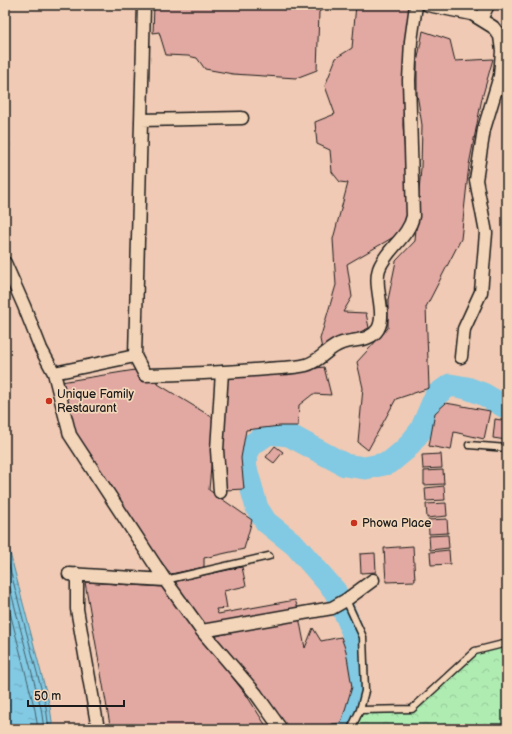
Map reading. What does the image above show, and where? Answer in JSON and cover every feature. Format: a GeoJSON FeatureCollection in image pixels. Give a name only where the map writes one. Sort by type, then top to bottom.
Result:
{"type":"FeatureCollection","features":[{"type":"Feature","properties":{"kind":"street"},"geometry":{"type":"LineString","coordinates":[[144,5],[135,356],[145,375],[222,372],[306,365],[319,359],[330,348],[343,343],[364,340],[374,334],[382,319],[378,283],[380,268],[389,253],[412,225],[414,216],[409,80],[411,41],[416,5]]}},
{"type":"Feature","properties":{"kind":"street"},"geometry":{"type":"LineString","coordinates":[[428,5],[472,14],[493,27],[503,37],[500,76],[484,129],[476,180],[486,233],[481,292],[464,329],[461,357]]}},
{"type":"Feature","properties":{"kind":"street"},"geometry":{"type":"LineString","coordinates":[[481,19],[488,5]]}},
{"type":"Feature","properties":{"kind":"street"},"geometry":{"type":"LineString","coordinates":[[141,120],[242,118]]}},
{"type":"Feature","properties":{"kind":"street"},"geometry":{"type":"LineString","coordinates":[[5,263],[41,349],[54,373],[70,435],[164,580],[202,631],[256,694],[280,729]]}},
{"type":"Feature","properties":{"kind":"street"},"geometry":{"type":"LineString","coordinates":[[54,373],[135,356]]}},
{"type":"Feature","properties":{"kind":"street"},"geometry":{"type":"LineString","coordinates":[[220,492],[217,450],[222,372]]}},
{"type":"Feature","properties":{"kind":"street"},"geometry":{"type":"LineString","coordinates":[[98,729],[77,609],[73,574],[164,580]]}},
{"type":"Feature","properties":{"kind":"street"},"geometry":{"type":"LineString","coordinates":[[202,631],[332,608],[346,600],[373,580]]}},
{"type":"Feature","properties":{"kind":"lane"},"geometry":{"type":"LineString","coordinates":[[469,445],[507,448]]}},
{"type":"Feature","properties":{"kind":"lane"},"geometry":{"type":"LineString","coordinates":[[164,580],[269,556]]}},
{"type":"Feature","properties":{"kind":"lane"},"geometry":{"type":"LineString","coordinates":[[346,600],[363,637],[365,691],[360,710],[351,729]]}},
{"type":"Feature","properties":{"kind":"lane"},"geometry":{"type":"LineString","coordinates":[[360,710],[412,709],[475,651],[507,643]]}},
{"type":"Feature","properties":{"kind":"green space"},"geometry":{"type":"Polygon","coordinates":[[[5,117],[10,146],[5,151],[5,117]]]}},
{"type":"Feature","properties":{"kind":"green space"},"geometry":{"type":"Polygon","coordinates":[[[507,646],[507,729],[354,729],[362,713],[413,711],[478,652],[507,646]]]}},
{"type":"Feature","properties":{"kind":"water"},"geometry":{"type":"Polygon","coordinates":[[[5,534],[50,707],[53,729],[5,729],[5,534]]]}},
{"type":"Feature","properties":{"kind":"building"},"geometry":{"type":"Polygon","coordinates":[[[154,5],[328,5],[319,12],[317,70],[296,78],[233,74],[205,69],[197,58],[166,55],[159,32],[153,33],[154,5]]]}},
{"type":"Feature","properties":{"kind":"building"},"geometry":{"type":"Polygon","coordinates":[[[356,5],[402,5],[412,8],[405,68],[403,125],[409,219],[404,231],[347,264],[352,297],[343,312],[366,313],[369,328],[322,349],[320,339],[336,285],[333,239],[348,183],[340,182],[332,172],[330,150],[317,144],[315,122],[335,114],[325,86],[336,58],[352,48],[356,5]]]}},
{"type":"Feature","properties":{"kind":"building"},"geometry":{"type":"Polygon","coordinates":[[[423,31],[450,40],[455,61],[493,59],[482,98],[469,165],[461,239],[426,307],[429,388],[396,399],[368,450],[358,442],[363,388],[357,362],[388,328],[388,300],[396,261],[415,241],[421,168],[422,125],[417,94],[417,63],[423,31]]]}},
{"type":"Feature","properties":{"kind":"building"},"geometry":{"type":"Polygon","coordinates":[[[324,367],[331,395],[313,394],[299,405],[298,426],[280,426],[246,430],[241,458],[244,489],[226,490],[222,446],[227,377],[247,377],[324,367]]]}},
{"type":"Feature","properties":{"kind":"building"},"geometry":{"type":"Polygon","coordinates":[[[135,370],[215,419],[209,490],[252,520],[244,549],[204,558],[204,567],[171,574],[155,554],[80,443],[70,423],[61,382],[135,370]]]}},
{"type":"Feature","properties":{"kind":"building"},"geometry":{"type":"Polygon","coordinates":[[[446,403],[490,411],[484,439],[454,432],[451,450],[429,446],[435,413],[446,403]]]}},
{"type":"Feature","properties":{"kind":"building"},"geometry":{"type":"Polygon","coordinates":[[[495,419],[507,421],[506,440],[493,438],[495,419]]]}},
{"type":"Feature","properties":{"kind":"building"},"geometry":{"type":"Polygon","coordinates":[[[275,446],[283,452],[274,463],[266,457],[275,446]]]}},
{"type":"Feature","properties":{"kind":"building"},"geometry":{"type":"Polygon","coordinates":[[[441,454],[442,468],[423,469],[422,455],[441,454]]]}},
{"type":"Feature","properties":{"kind":"building"},"geometry":{"type":"Polygon","coordinates":[[[443,470],[444,484],[424,485],[424,471],[443,470]]]}},
{"type":"Feature","properties":{"kind":"building"},"geometry":{"type":"Polygon","coordinates":[[[444,486],[445,500],[426,501],[425,488],[444,486]]]}},
{"type":"Feature","properties":{"kind":"building"},"geometry":{"type":"Polygon","coordinates":[[[446,503],[447,516],[427,518],[426,504],[446,503]]]}},
{"type":"Feature","properties":{"kind":"building"},"geometry":{"type":"Polygon","coordinates":[[[447,519],[448,533],[429,534],[428,520],[447,519]]]}},
{"type":"Feature","properties":{"kind":"building"},"geometry":{"type":"Polygon","coordinates":[[[448,535],[449,548],[430,550],[429,536],[448,535]]]}},
{"type":"Feature","properties":{"kind":"building"},"geometry":{"type":"Polygon","coordinates":[[[413,546],[415,581],[386,582],[384,548],[413,546]]]}},
{"type":"Feature","properties":{"kind":"building"},"geometry":{"type":"Polygon","coordinates":[[[449,550],[450,564],[431,565],[430,552],[449,550]]]}},
{"type":"Feature","properties":{"kind":"building"},"geometry":{"type":"Polygon","coordinates":[[[375,553],[376,572],[361,573],[360,554],[375,553]]]}},
{"type":"Feature","properties":{"kind":"building"},"geometry":{"type":"Polygon","coordinates":[[[242,567],[246,586],[224,591],[227,608],[216,609],[218,614],[295,600],[299,611],[202,631],[177,591],[176,581],[242,567]]]}},
{"type":"Feature","properties":{"kind":"building"},"geometry":{"type":"Polygon","coordinates":[[[85,582],[162,587],[247,696],[268,729],[113,729],[110,725],[85,582]]]}},
{"type":"Feature","properties":{"kind":"building"},"geometry":{"type":"Polygon","coordinates":[[[299,617],[305,648],[313,628],[321,641],[341,637],[346,651],[352,687],[341,723],[331,724],[328,729],[285,729],[213,637],[262,624],[299,617]]]}},
{"type":"Feature","properties":{"kind":"waterway"},"geometry":{"type":"LineString","coordinates":[[342,729],[357,692],[357,665],[354,637],[335,591],[295,545],[266,522],[257,508],[245,465],[248,447],[269,433],[289,435],[345,465],[365,468],[389,463],[406,449],[421,430],[436,395],[450,385],[467,388],[483,394],[507,408]]}},
{"type":"Feature","properties":{"kind":"place","name":"Unique Family Restaurant"},"geometry":{"type":"Point","coordinates":[49,401]}},
{"type":"Feature","properties":{"kind":"place","name":"Phowa Place"},"geometry":{"type":"Point","coordinates":[354,523]}}]}
